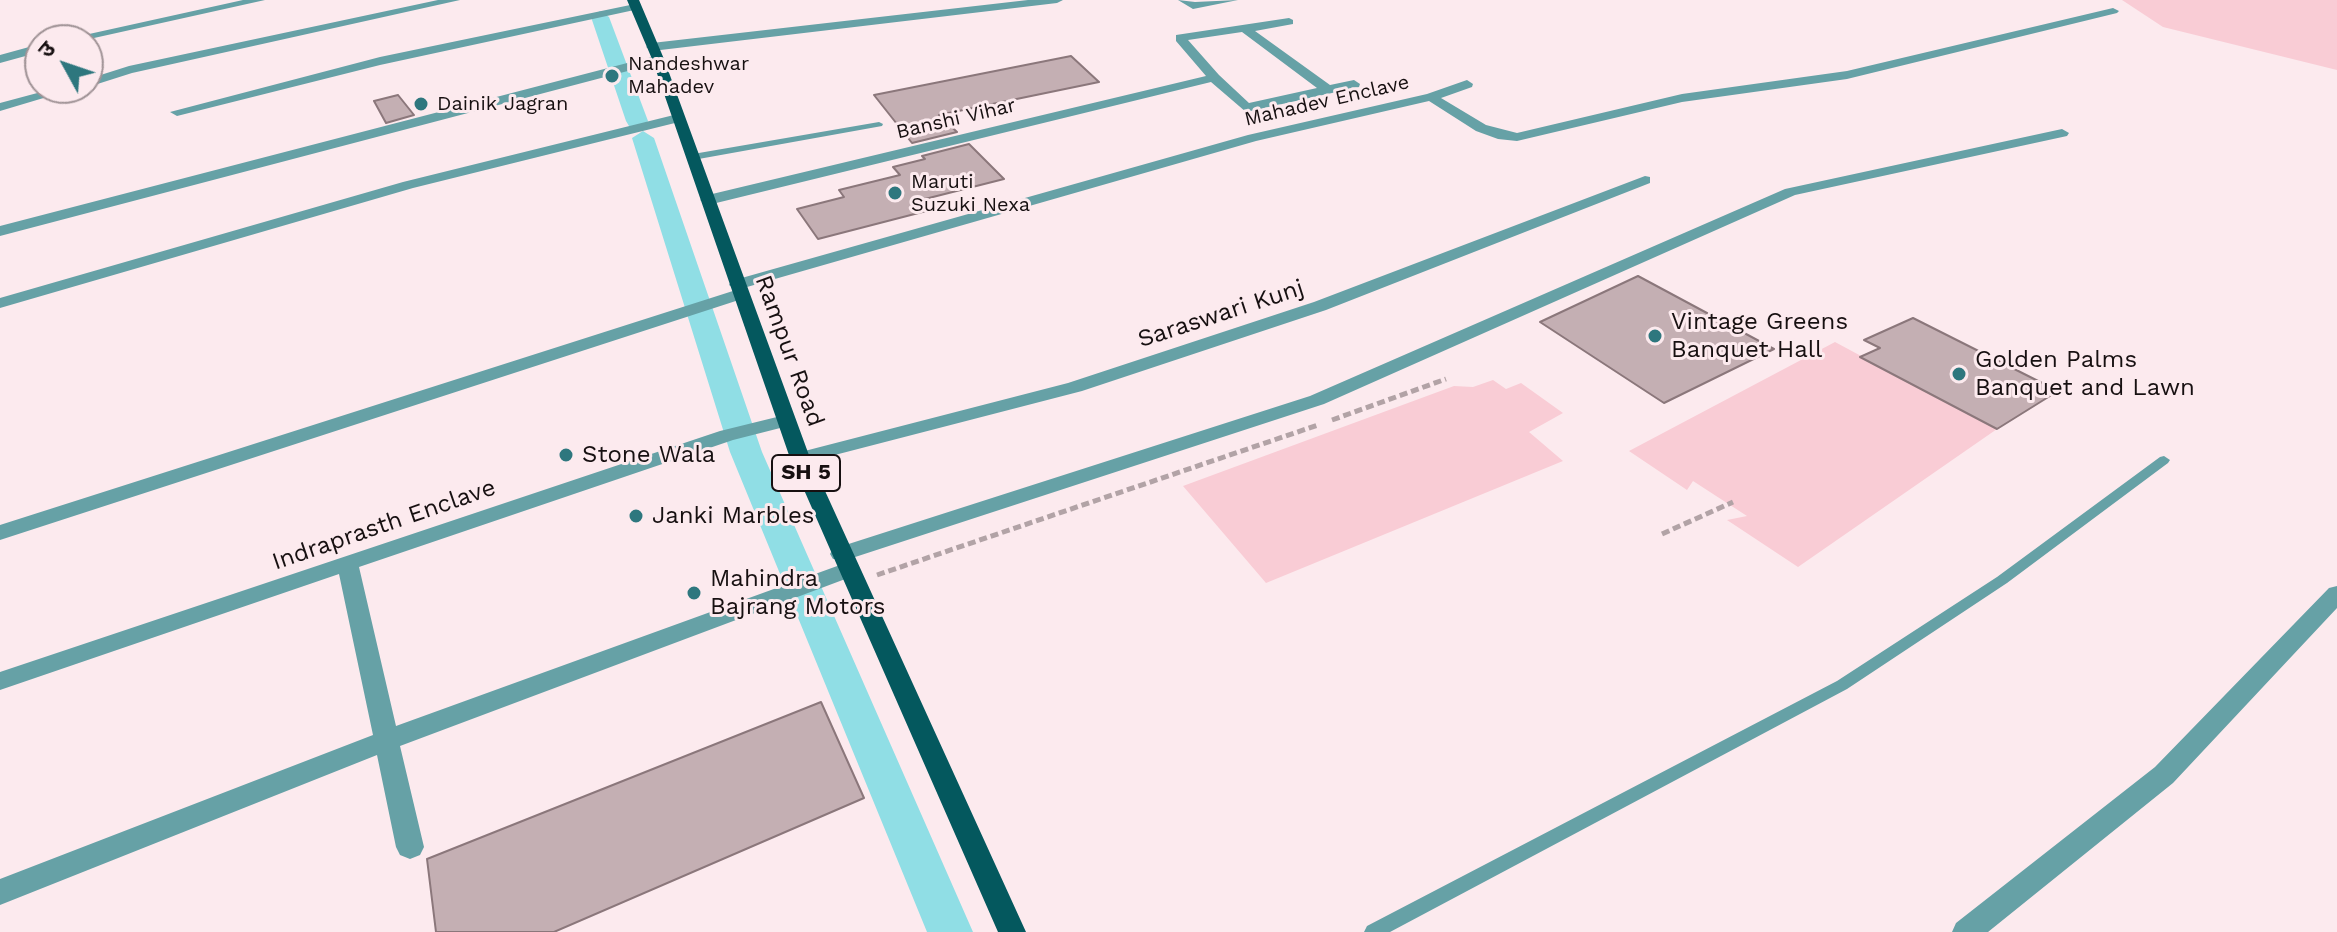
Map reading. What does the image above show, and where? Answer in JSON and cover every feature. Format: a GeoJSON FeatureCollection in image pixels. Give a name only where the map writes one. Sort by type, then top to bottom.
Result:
{"type":"FeatureCollection","features":[{"type":"Feature","properties":{"kind":"main road","name":"Rampur Road"},"geometry":{"type":"LineString","coordinates":[[634,3],[693,157],[800,458],[847,569],[1012,932]]}},
{"type":"Feature","properties":{"kind":"street"},"geometry":{"type":"LineString","coordinates":[[104,32],[259,0]]}},
{"type":"Feature","properties":{"kind":"street"},"geometry":{"type":"LineString","coordinates":[[104,78],[454,0]]}},
{"type":"Feature","properties":{"kind":"street"},"geometry":{"type":"LineString","coordinates":[[0,231],[618,69],[655,53],[1057,0]]}},
{"type":"Feature","properties":{"kind":"street"},"geometry":{"type":"LineString","coordinates":[[1184,0],[1193,6],[1232,0]]}},
{"type":"Feature","properties":{"kind":"street"},"geometry":{"type":"LineString","coordinates":[[177,112],[380,61],[634,3]]}},
{"type":"Feature","properties":{"kind":"street","name":"Mahadev Enclave"},"geometry":{"type":"LineString","coordinates":[[0,533],[713,301],[738,289],[1253,138],[1431,97],[1481,128],[1503,136],[1517,137],[1682,98],[1847,75],[2113,11]]}},
{"type":"Feature","properties":{"kind":"street"},"geometry":{"type":"LineString","coordinates":[[1289,22],[1180,38],[1214,78],[1246,108],[1354,84]]}},
{"type":"Feature","properties":{"kind":"street"},"geometry":{"type":"LineString","coordinates":[[1244,28],[1328,90]]}},
{"type":"Feature","properties":{"kind":"street"},"geometry":{"type":"LineString","coordinates":[[0,59],[24,52]]}},
{"type":"Feature","properties":{"kind":"street","name":"Banshi Vihar"},"geometry":{"type":"LineString","coordinates":[[708,200],[1214,78]]}},
{"type":"Feature","properties":{"kind":"street"},"geometry":{"type":"LineString","coordinates":[[1431,97],[1467,84]]}},
{"type":"Feature","properties":{"kind":"street"},"geometry":{"type":"LineString","coordinates":[[0,107],[24,101]]}},
{"type":"Feature","properties":{"kind":"street"},"geometry":{"type":"LineString","coordinates":[[0,303],[408,185],[678,118]]}},
{"type":"Feature","properties":{"kind":"street"},"geometry":{"type":"LineString","coordinates":[[0,892],[387,740],[784,591],[1317,400],[1790,192],[2062,133]]}},
{"type":"Feature","properties":{"kind":"street","name":"Saraswari Kunj"},"geometry":{"type":"LineString","coordinates":[[800,458],[1075,387],[1305,311],[1645,180]]}},
{"type":"Feature","properties":{"kind":"street","name":"Indraprasth Enclave"},"geometry":{"type":"LineString","coordinates":[[0,681],[727,435],[785,421]]}},
{"type":"Feature","properties":{"kind":"street"},"geometry":{"type":"LineString","coordinates":[[348,565],[410,847]]}},
{"type":"Feature","properties":{"kind":"street"},"geometry":{"type":"LineString","coordinates":[[1966,932],[2164,775],[2337,594]]}},
{"type":"Feature","properties":{"kind":"lane"},"geometry":{"type":"LineString","coordinates":[[693,157],[879,124]]}},
{"type":"Feature","properties":{"kind":"lane"},"geometry":{"type":"LineString","coordinates":[[1373,932],[1842,685],[2002,580],[2164,460]]}},
{"type":"Feature","properties":{"kind":"path"},"geometry":{"type":"LineString","coordinates":[[847,569],[1186,472],[1446,379]]}},
{"type":"Feature","properties":{"kind":"path"},"geometry":{"type":"LineString","coordinates":[[1662,534],[1733,502]]}},
{"type":"Feature","properties":{"kind":"shaded area"},"geometry":{"type":"Polygon","coordinates":[[[2122,0],[2337,0],[2337,70],[2163,27],[2122,0]]]}},
{"type":"Feature","properties":{"kind":"shaded area"},"geometry":{"type":"Polygon","coordinates":[[[1835,342],[1997,429],[1798,567],[1727,520],[1747,516],[1693,481],[1687,490],[1629,451],[1835,342]]]}},
{"type":"Feature","properties":{"kind":"shaded area"},"geometry":{"type":"Polygon","coordinates":[[[1493,380],[1506,389],[1521,383],[1563,413],[1529,432],[1563,461],[1266,583],[1183,486],[1454,386],[1473,387],[1493,380]]]}},
{"type":"Feature","properties":{"kind":"building"},"geometry":{"type":"Polygon","coordinates":[[[1071,56],[1099,82],[939,115],[957,132],[912,143],[874,95],[1071,56]]]}},
{"type":"Feature","properties":{"kind":"building"},"geometry":{"type":"Polygon","coordinates":[[[398,95],[414,115],[386,123],[374,101],[398,95]]]}},
{"type":"Feature","properties":{"kind":"building","name":"Maruti Suzuki Nexa"},"geometry":{"type":"Polygon","coordinates":[[[969,144],[1004,179],[925,199],[934,209],[818,239],[797,209],[844,197],[839,190],[900,175],[893,167],[925,159],[922,156],[969,144]]]}},
{"type":"Feature","properties":{"kind":"building","name":"Vintage Greens Banquet Hall"},"geometry":{"type":"Polygon","coordinates":[[[1638,276],[1774,349],[1664,403],[1540,322],[1638,276]]]}},
{"type":"Feature","properties":{"kind":"building","name":"Golden Palms Banquet and Lawn"},"geometry":{"type":"Polygon","coordinates":[[[1913,318],[2058,391],[1997,429],[1860,357],[1880,348],[1864,340],[1913,318]]]}},
{"type":"Feature","properties":{"kind":"building"},"geometry":{"type":"Polygon","coordinates":[[[821,702],[864,798],[554,932],[436,932],[427,859],[821,702]]]}},
{"type":"Feature","properties":{"kind":"waterway"},"geometry":{"type":"LineString","coordinates":[[600,17],[637,121]]}},
{"type":"Feature","properties":{"kind":"waterway"},"geometry":{"type":"LineString","coordinates":[[643,138],[746,452],[950,932]]}},
{"type":"Feature","properties":{"kind":"place","name":"Nandeshwar Mahadev"},"geometry":{"type":"Point","coordinates":[612,76]}},
{"type":"Feature","properties":{"kind":"place","name":"Dainik Jagran"},"geometry":{"type":"Point","coordinates":[421,104]}},
{"type":"Feature","properties":{"kind":"place","name":"Maruti Suzuki Nexa"},"geometry":{"type":"Point","coordinates":[895,193]}},
{"type":"Feature","properties":{"kind":"place","name":"Vintage Greens Banquet Hall"},"geometry":{"type":"Point","coordinates":[1655,336]}},
{"type":"Feature","properties":{"kind":"place","name":"Golden Palms Banquet and Lawn"},"geometry":{"type":"Point","coordinates":[1959,374]}},
{"type":"Feature","properties":{"kind":"place","name":"Stone Wala"},"geometry":{"type":"Point","coordinates":[566,455]}},
{"type":"Feature","properties":{"kind":"place","name":"Janki Marbles"},"geometry":{"type":"Point","coordinates":[636,516]}},
{"type":"Feature","properties":{"kind":"place","name":"Mahindra Bajrang Motors"},"geometry":{"type":"Point","coordinates":[694,593]}}]}
